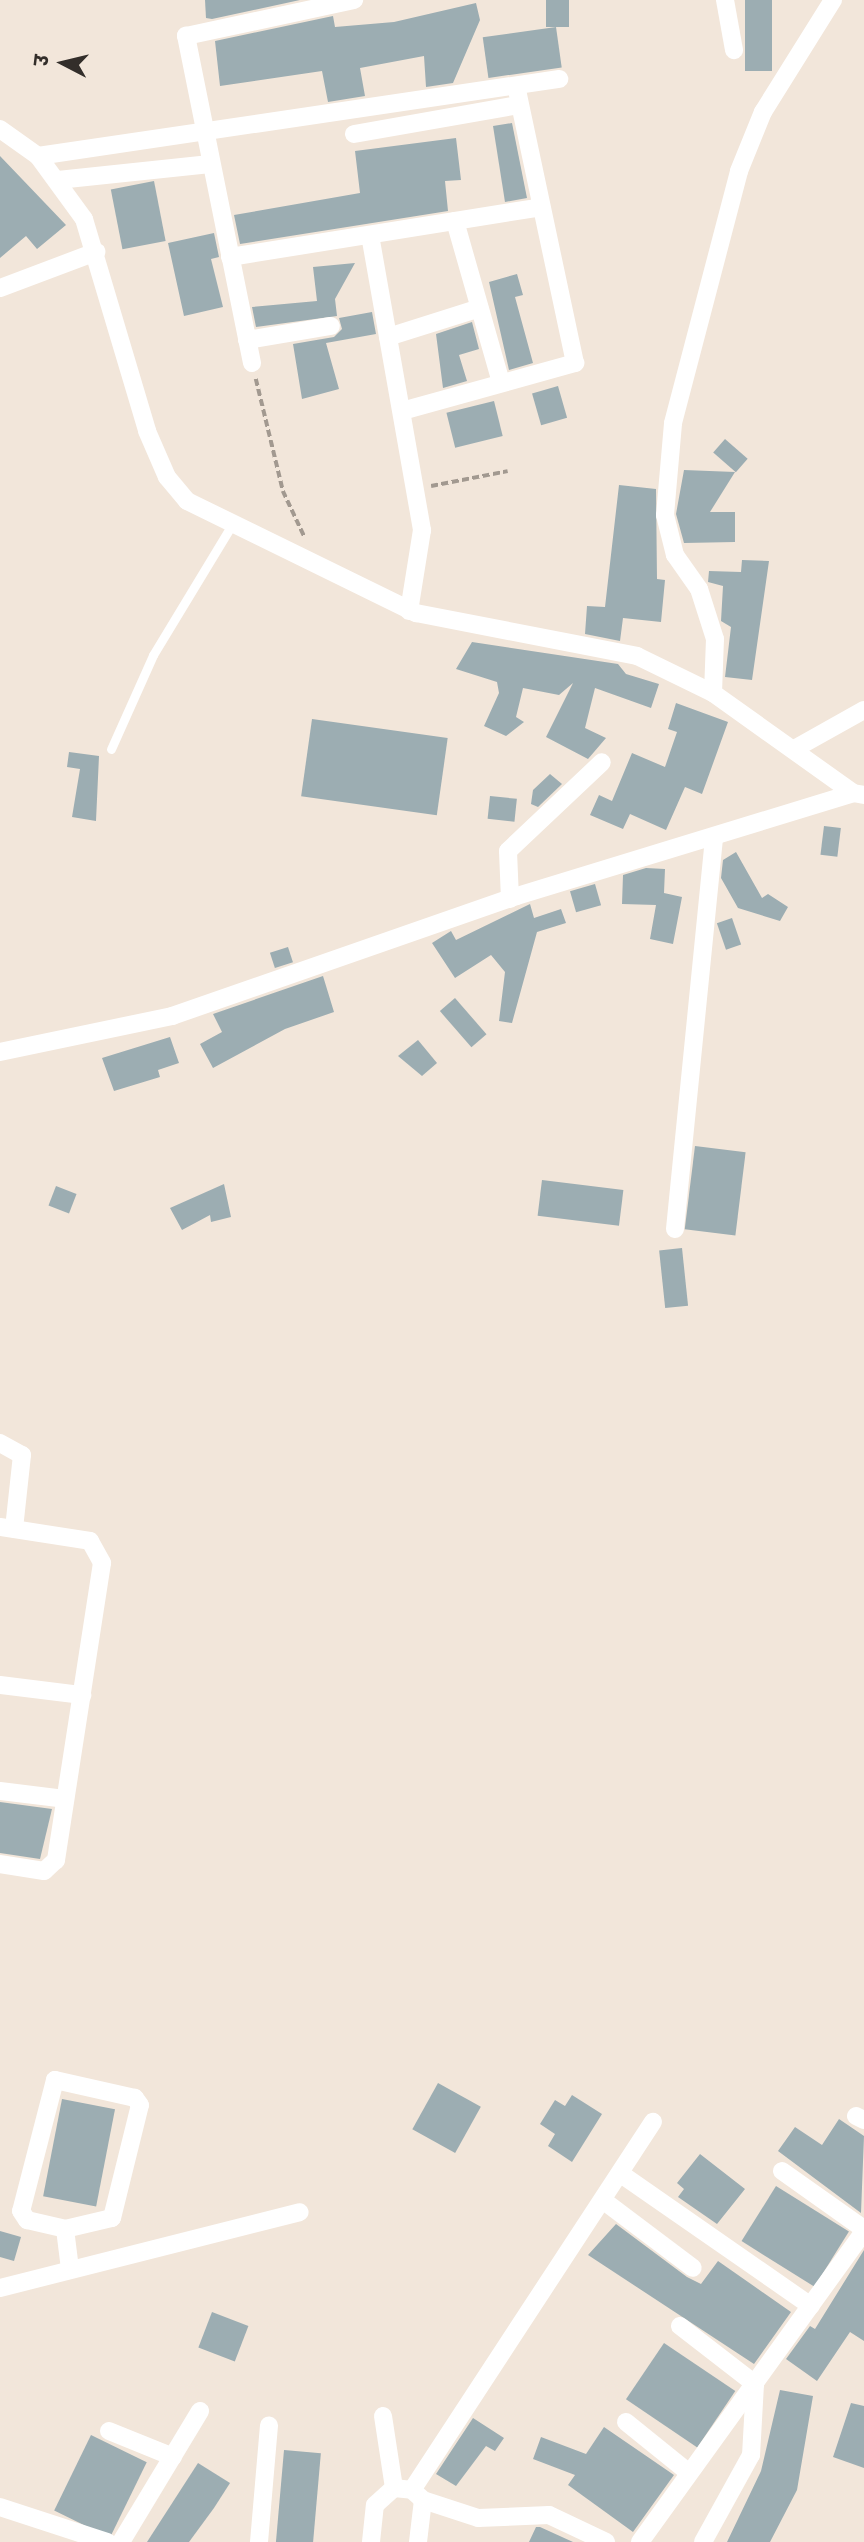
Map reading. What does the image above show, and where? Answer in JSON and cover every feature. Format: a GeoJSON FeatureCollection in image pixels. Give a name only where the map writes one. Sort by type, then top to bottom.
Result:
{"type":"FeatureCollection","features":[{"type":"Feature","properties":{"kind":"street"},"geometry":{"type":"LineString","coordinates":[[252,363],[184,43],[189,32],[354,0]]}},
{"type":"Feature","properties":{"kind":"street"},"geometry":{"type":"LineString","coordinates":[[725,0],[734,50]]}},
{"type":"Feature","properties":{"kind":"street"},"geometry":{"type":"LineString","coordinates":[[713,693],[715,639],[699,589],[676,555],[665,516],[673,423],[738,171],[763,111],[833,0]]}},
{"type":"Feature","properties":{"kind":"street"},"geometry":{"type":"LineString","coordinates":[[38,156],[559,79]]}},
{"type":"Feature","properties":{"kind":"street"},"geometry":{"type":"LineString","coordinates":[[402,411],[576,360],[537,208],[516,86]]}},
{"type":"Feature","properties":{"kind":"street"},"geometry":{"type":"LineString","coordinates":[[354,134],[519,105]]}},
{"type":"Feature","properties":{"kind":"street"},"geometry":{"type":"LineString","coordinates":[[0,129],[38,156],[58,180],[96,252],[167,477],[187,501],[231,526],[409,611],[637,656],[713,693],[796,747],[858,794]]}},
{"type":"Feature","properties":{"kind":"street"},"geometry":{"type":"LineString","coordinates":[[58,180],[210,164]]}},
{"type":"Feature","properties":{"kind":"street"},"geometry":{"type":"LineString","coordinates":[[230,257],[537,208]]}},
{"type":"Feature","properties":{"kind":"street"},"geometry":{"type":"LineString","coordinates":[[456,221],[501,383]]}},
{"type":"Feature","properties":{"kind":"street"},"geometry":{"type":"LineString","coordinates":[[370,235],[416,489],[422,541],[409,611]]}},
{"type":"Feature","properties":{"kind":"street"},"geometry":{"type":"LineString","coordinates":[[0,288],[96,252]]}},
{"type":"Feature","properties":{"kind":"street"},"geometry":{"type":"LineString","coordinates":[[388,337],[480,308]]}},
{"type":"Feature","properties":{"kind":"street"},"geometry":{"type":"LineString","coordinates":[[247,340],[331,326]]}},
{"type":"Feature","properties":{"kind":"street"},"geometry":{"type":"LineString","coordinates":[[796,747],[864,710]]}},
{"type":"Feature","properties":{"kind":"street"},"geometry":{"type":"LineString","coordinates":[[510,899],[508,850],[602,762]]}},
{"type":"Feature","properties":{"kind":"street"},"geometry":{"type":"LineString","coordinates":[[0,1052],[172,1016],[510,899],[858,794]]}},
{"type":"Feature","properties":{"kind":"street"},"geometry":{"type":"LineString","coordinates":[[675,1229],[714,839]]}},
{"type":"Feature","properties":{"kind":"street"},"geometry":{"type":"LineString","coordinates":[[0,1443],[22,1455],[4,1528],[97,1545],[102,1563],[65,1800],[51,1868],[0,1864]]}},
{"type":"Feature","properties":{"kind":"street"},"geometry":{"type":"LineString","coordinates":[[0,1685],[82,1695]]}},
{"type":"Feature","properties":{"kind":"street"},"geometry":{"type":"LineString","coordinates":[[0,1791],[65,1800]]}},
{"type":"Feature","properties":{"kind":"street"},"geometry":{"type":"LineString","coordinates":[[55,2080],[135,2098],[140,2105],[112,2218],[65,2229],[27,2220],[21,2211],[55,2080]]}},
{"type":"Feature","properties":{"kind":"street"},"geometry":{"type":"LineString","coordinates":[[371,2542],[375,2505],[410,2492],[604,2201],[653,2122]]}},
{"type":"Feature","properties":{"kind":"street"},"geometry":{"type":"LineString","coordinates":[[640,2542],[864,2230],[782,2171]]}},
{"type":"Feature","properties":{"kind":"street"},"geometry":{"type":"LineString","coordinates":[[621,2174],[811,2306]]}},
{"type":"Feature","properties":{"kind":"street"},"geometry":{"type":"LineString","coordinates":[[604,2201],[693,2268]]}},
{"type":"Feature","properties":{"kind":"street"},"geometry":{"type":"LineString","coordinates":[[0,2288],[300,2212]]}},
{"type":"Feature","properties":{"kind":"street"},"geometry":{"type":"LineString","coordinates":[[65,2229],[70,2269]]}},
{"type":"Feature","properties":{"kind":"street"},"geometry":{"type":"LineString","coordinates":[[680,2326],[755,2384]]}},
{"type":"Feature","properties":{"kind":"street"},"geometry":{"type":"LineString","coordinates":[[703,2542],[751,2455],[755,2384]]}},
{"type":"Feature","properties":{"kind":"street"},"geometry":{"type":"LineString","coordinates":[[121,2542],[200,2411]]}},
{"type":"Feature","properties":{"kind":"street"},"geometry":{"type":"LineString","coordinates":[[383,2416],[410,2492],[418,2542]]}},
{"type":"Feature","properties":{"kind":"street"},"geometry":{"type":"LineString","coordinates":[[626,2422],[688,2472]]}},
{"type":"Feature","properties":{"kind":"street"},"geometry":{"type":"LineString","coordinates":[[259,2542],[269,2425]]}},
{"type":"Feature","properties":{"kind":"street"},"geometry":{"type":"LineString","coordinates":[[108,2431],[173,2457]]}},
{"type":"Feature","properties":{"kind":"street"},"geometry":{"type":"LineString","coordinates":[[410,2492],[478,2518],[549,2515],[606,2542]]}},
{"type":"Feature","properties":{"kind":"street"},"geometry":{"type":"LineString","coordinates":[[0,2507],[107,2542]]}},
{"type":"Feature","properties":{"kind":"lane"},"geometry":{"type":"LineString","coordinates":[[111,749],[153,656],[231,526]]}},
{"type":"Feature","properties":{"kind":"path"},"geometry":{"type":"LineString","coordinates":[[252,363],[288,506],[319,566]]}},
{"type":"Feature","properties":{"kind":"path"},"geometry":{"type":"LineString","coordinates":[[416,489],[508,471]]}},
{"type":"Feature","properties":{"kind":"building"},"geometry":{"type":"Polygon","coordinates":[[[205,0],[300,0],[212,19],[206,18],[205,0]]]}},
{"type":"Feature","properties":{"kind":"building"},"geometry":{"type":"Polygon","coordinates":[[[546,0],[569,0],[569,27],[546,27],[546,0]]]}},
{"type":"Feature","properties":{"kind":"building"},"geometry":{"type":"Polygon","coordinates":[[[745,0],[772,0],[772,71],[745,71],[745,0]]]}},
{"type":"Feature","properties":{"kind":"building"},"geometry":{"type":"Polygon","coordinates":[[[476,3],[480,20],[453,83],[426,87],[424,56],[360,68],[365,96],[328,102],[322,71],[220,86],[215,41],[333,16],[335,27],[394,22],[476,3]]]}},
{"type":"Feature","properties":{"kind":"building"},"geometry":{"type":"Polygon","coordinates":[[[556,27],[562,68],[488,78],[483,37],[556,27]]]}},
{"type":"Feature","properties":{"kind":"building"},"geometry":{"type":"Polygon","coordinates":[[[512,123],[527,198],[505,202],[493,126],[512,123]]]}},
{"type":"Feature","properties":{"kind":"building"},"geometry":{"type":"Polygon","coordinates":[[[456,138],[461,180],[445,181],[448,211],[240,244],[234,215],[360,193],[355,151],[456,138]]]}},
{"type":"Feature","properties":{"kind":"building"},"geometry":{"type":"Polygon","coordinates":[[[0,156],[66,225],[37,249],[26,236],[0,258],[0,156]]]}},
{"type":"Feature","properties":{"kind":"building"},"geometry":{"type":"Polygon","coordinates":[[[154,181],[166,241],[122,249],[111,189],[154,181]]]}},
{"type":"Feature","properties":{"kind":"building"},"geometry":{"type":"Polygon","coordinates":[[[214,233],[219,257],[211,259],[223,307],[184,316],[168,243],[214,233]]]}},
{"type":"Feature","properties":{"kind":"building"},"geometry":{"type":"Polygon","coordinates":[[[355,263],[335,299],[337,316],[256,327],[252,307],[317,301],[313,267],[355,263]]]}},
{"type":"Feature","properties":{"kind":"building"},"geometry":{"type":"Polygon","coordinates":[[[517,274],[523,295],[515,297],[533,363],[509,370],[489,282],[517,274]]]}},
{"type":"Feature","properties":{"kind":"building"},"geometry":{"type":"Polygon","coordinates":[[[372,312],[376,334],[326,343],[339,389],[302,399],[293,344],[334,337],[342,329],[339,318],[372,312]]]}},
{"type":"Feature","properties":{"kind":"building"},"geometry":{"type":"Polygon","coordinates":[[[472,322],[479,349],[459,355],[467,381],[443,388],[436,334],[472,322]]]}},
{"type":"Feature","properties":{"kind":"building"},"geometry":{"type":"Polygon","coordinates":[[[558,386],[567,418],[541,425],[532,393],[558,386]]]}},
{"type":"Feature","properties":{"kind":"building"},"geometry":{"type":"Polygon","coordinates":[[[494,401],[503,436],[455,448],[446,413],[494,401]]]}},
{"type":"Feature","properties":{"kind":"building"},"geometry":{"type":"Polygon","coordinates":[[[725,439],[748,459],[736,472],[713,453],[725,439]]]}},
{"type":"Feature","properties":{"kind":"building"},"geometry":{"type":"Polygon","coordinates":[[[684,470],[735,472],[710,512],[735,512],[735,542],[684,543],[676,514],[684,470]]]}},
{"type":"Feature","properties":{"kind":"building"},"geometry":{"type":"Polygon","coordinates":[[[619,485],[656,489],[657,579],[665,580],[661,622],[623,618],[620,641],[585,634],[587,606],[605,607],[619,485]]]}},
{"type":"Feature","properties":{"kind":"building"},"geometry":{"type":"Polygon","coordinates":[[[742,560],[769,561],[752,680],[725,677],[731,627],[721,621],[723,586],[708,582],[709,571],[741,572],[742,560]]]}},
{"type":"Feature","properties":{"kind":"building"},"geometry":{"type":"Polygon","coordinates":[[[472,642],[618,664],[626,674],[659,684],[651,708],[595,688],[585,728],[606,738],[588,759],[546,737],[573,683],[559,695],[523,688],[516,717],[524,722],[506,736],[484,726],[499,693],[497,682],[456,669],[472,642]]]}},
{"type":"Feature","properties":{"kind":"building"},"geometry":{"type":"Polygon","coordinates":[[[676,703],[728,722],[702,794],[685,787],[666,830],[630,814],[623,829],[590,815],[599,795],[612,801],[632,753],[665,767],[677,732],[668,729],[676,703]]]}},
{"type":"Feature","properties":{"kind":"building"},"geometry":{"type":"Polygon","coordinates":[[[312,719],[448,738],[437,815],[301,796],[312,719]]]}},
{"type":"Feature","properties":{"kind":"building"},"geometry":{"type":"Polygon","coordinates":[[[69,752],[99,756],[96,821],[72,817],[80,769],[67,767],[69,752]]]}},
{"type":"Feature","properties":{"kind":"building"},"geometry":{"type":"Polygon","coordinates":[[[550,774],[562,784],[538,807],[531,804],[533,790],[550,774]]]}},
{"type":"Feature","properties":{"kind":"building"},"geometry":{"type":"Polygon","coordinates":[[[490,796],[517,799],[514,822],[488,819],[490,796]]]}},
{"type":"Feature","properties":{"kind":"building"},"geometry":{"type":"Polygon","coordinates":[[[824,826],[841,828],[837,857],[820,855],[824,826]]]}},
{"type":"Feature","properties":{"kind":"building"},"geometry":{"type":"Polygon","coordinates":[[[736,852],[762,898],[768,894],[788,907],[780,921],[738,908],[721,878],[723,860],[736,852]]]}},
{"type":"Feature","properties":{"kind":"building"},"geometry":{"type":"Polygon","coordinates":[[[646,868],[665,869],[664,893],[682,897],[673,944],[650,939],[656,905],[622,904],[623,875],[646,868]]]}},
{"type":"Feature","properties":{"kind":"building"},"geometry":{"type":"Polygon","coordinates":[[[595,884],[601,905],[576,912],[570,891],[595,884]]]}},
{"type":"Feature","properties":{"kind":"building"},"geometry":{"type":"Polygon","coordinates":[[[530,904],[534,918],[561,909],[566,923],[537,932],[512,1023],[499,1021],[505,972],[491,955],[455,978],[432,943],[451,931],[456,940],[530,904]]]}},
{"type":"Feature","properties":{"kind":"building"},"geometry":{"type":"Polygon","coordinates":[[[732,918],[741,944],[726,950],[717,923],[732,918]]]}},
{"type":"Feature","properties":{"kind":"building"},"geometry":{"type":"Polygon","coordinates":[[[288,947],[293,962],[275,968],[270,953],[288,947]]]}},
{"type":"Feature","properties":{"kind":"building"},"geometry":{"type":"Polygon","coordinates":[[[323,976],[334,1012],[285,1029],[213,1068],[200,1044],[222,1032],[213,1014],[323,976]]]}},
{"type":"Feature","properties":{"kind":"building"},"geometry":{"type":"Polygon","coordinates":[[[455,998],[486,1034],[471,1047],[440,1011],[455,998]]]}},
{"type":"Feature","properties":{"kind":"building"},"geometry":{"type":"Polygon","coordinates":[[[170,1037],[179,1063],[158,1070],[160,1077],[114,1091],[102,1058],[170,1037]]]}},
{"type":"Feature","properties":{"kind":"building"},"geometry":{"type":"Polygon","coordinates":[[[418,1040],[437,1063],[422,1076],[398,1056],[418,1040]]]}},
{"type":"Feature","properties":{"kind":"building"},"geometry":{"type":"Polygon","coordinates":[[[695,1146],[746,1152],[735,1236],[685,1229],[695,1146]]]}},
{"type":"Feature","properties":{"kind":"building"},"geometry":{"type":"Polygon","coordinates":[[[542,1180],[623,1190],[619,1226],[538,1216],[542,1180]]]}},
{"type":"Feature","properties":{"kind":"building"},"geometry":{"type":"Polygon","coordinates":[[[224,1184],[231,1217],[211,1222],[210,1215],[182,1230],[170,1208],[224,1184]]]}},
{"type":"Feature","properties":{"kind":"building"},"geometry":{"type":"Polygon","coordinates":[[[56,1186],[77,1194],[69,1213],[48,1206],[56,1186]]]}},
{"type":"Feature","properties":{"kind":"building"},"geometry":{"type":"Polygon","coordinates":[[[682,1248],[688,1306],[665,1308],[659,1250],[682,1248]]]}},
{"type":"Feature","properties":{"kind":"building"},"geometry":{"type":"Polygon","coordinates":[[[0,1802],[52,1809],[40,1859],[0,1853],[0,1802]]]}},
{"type":"Feature","properties":{"kind":"building"},"geometry":{"type":"Polygon","coordinates":[[[438,2083],[481,2107],[455,2153],[412,2129],[438,2083]]]}},
{"type":"Feature","properties":{"kind":"building"},"geometry":{"type":"Polygon","coordinates":[[[572,2095],[602,2114],[572,2162],[548,2146],[555,2134],[540,2124],[555,2100],[565,2106],[572,2095]]]}},
{"type":"Feature","properties":{"kind":"building"},"geometry":{"type":"Polygon","coordinates":[[[62,2099],[115,2109],[96,2206],[43,2196],[62,2099]]]}},
{"type":"Feature","properties":{"kind":"building"},"geometry":{"type":"Polygon","coordinates":[[[839,2119],[864,2136],[861,2213],[778,2151],[795,2127],[822,2145],[839,2119]]]}},
{"type":"Feature","properties":{"kind":"building"},"geometry":{"type":"Polygon","coordinates":[[[700,2154],[745,2189],[717,2224],[678,2197],[684,2189],[677,2183],[700,2154]]]}},
{"type":"Feature","properties":{"kind":"building"},"geometry":{"type":"Polygon","coordinates":[[[776,2186],[849,2232],[814,2287],[742,2241],[776,2186]]]}},
{"type":"Feature","properties":{"kind":"building"},"geometry":{"type":"Polygon","coordinates":[[[616,2224],[687,2277],[701,2284],[718,2261],[791,2312],[754,2364],[588,2255],[616,2224]]]}},
{"type":"Feature","properties":{"kind":"building"},"geometry":{"type":"Polygon","coordinates":[[[0,2231],[21,2237],[14,2261],[0,2257],[0,2231]]]}},
{"type":"Feature","properties":{"kind":"building"},"geometry":{"type":"Polygon","coordinates":[[[864,2250],[864,2341],[850,2332],[817,2381],[786,2359],[810,2326],[815,2329],[864,2250]]]}},
{"type":"Feature","properties":{"kind":"building"},"geometry":{"type":"Polygon","coordinates":[[[212,2312],[248,2326],[235,2361],[198,2347],[212,2312]]]}},
{"type":"Feature","properties":{"kind":"building"},"geometry":{"type":"Polygon","coordinates":[[[664,2343],[735,2391],[697,2447],[626,2399],[664,2343]]]}},
{"type":"Feature","properties":{"kind":"building"},"geometry":{"type":"Polygon","coordinates":[[[780,2390],[813,2396],[797,2490],[770,2542],[727,2542],[761,2471],[780,2390]]]}},
{"type":"Feature","properties":{"kind":"building"},"geometry":{"type":"Polygon","coordinates":[[[851,2403],[864,2406],[864,2468],[833,2457],[851,2403]]]}},
{"type":"Feature","properties":{"kind":"building"},"geometry":{"type":"Polygon","coordinates":[[[473,2418],[504,2438],[495,2451],[486,2446],[456,2486],[436,2474],[473,2418]]]}},
{"type":"Feature","properties":{"kind":"building"},"geometry":{"type":"Polygon","coordinates":[[[604,2427],[674,2475],[633,2532],[568,2485],[575,2475],[533,2459],[541,2437],[586,2454],[604,2427]]]}},
{"type":"Feature","properties":{"kind":"building"},"geometry":{"type":"Polygon","coordinates":[[[91,2435],[147,2462],[110,2538],[54,2510],[91,2435]]]}},
{"type":"Feature","properties":{"kind":"building"},"geometry":{"type":"Polygon","coordinates":[[[284,2450],[321,2453],[313,2542],[276,2542],[284,2450]]]}},
{"type":"Feature","properties":{"kind":"building"},"geometry":{"type":"Polygon","coordinates":[[[198,2463],[230,2483],[214,2508],[189,2542],[147,2542],[198,2463]]]}},
{"type":"Feature","properties":{"kind":"building"},"geometry":{"type":"Polygon","coordinates":[[[536,2527],[540,2527],[573,2542],[529,2542],[536,2527]]]}}]}
